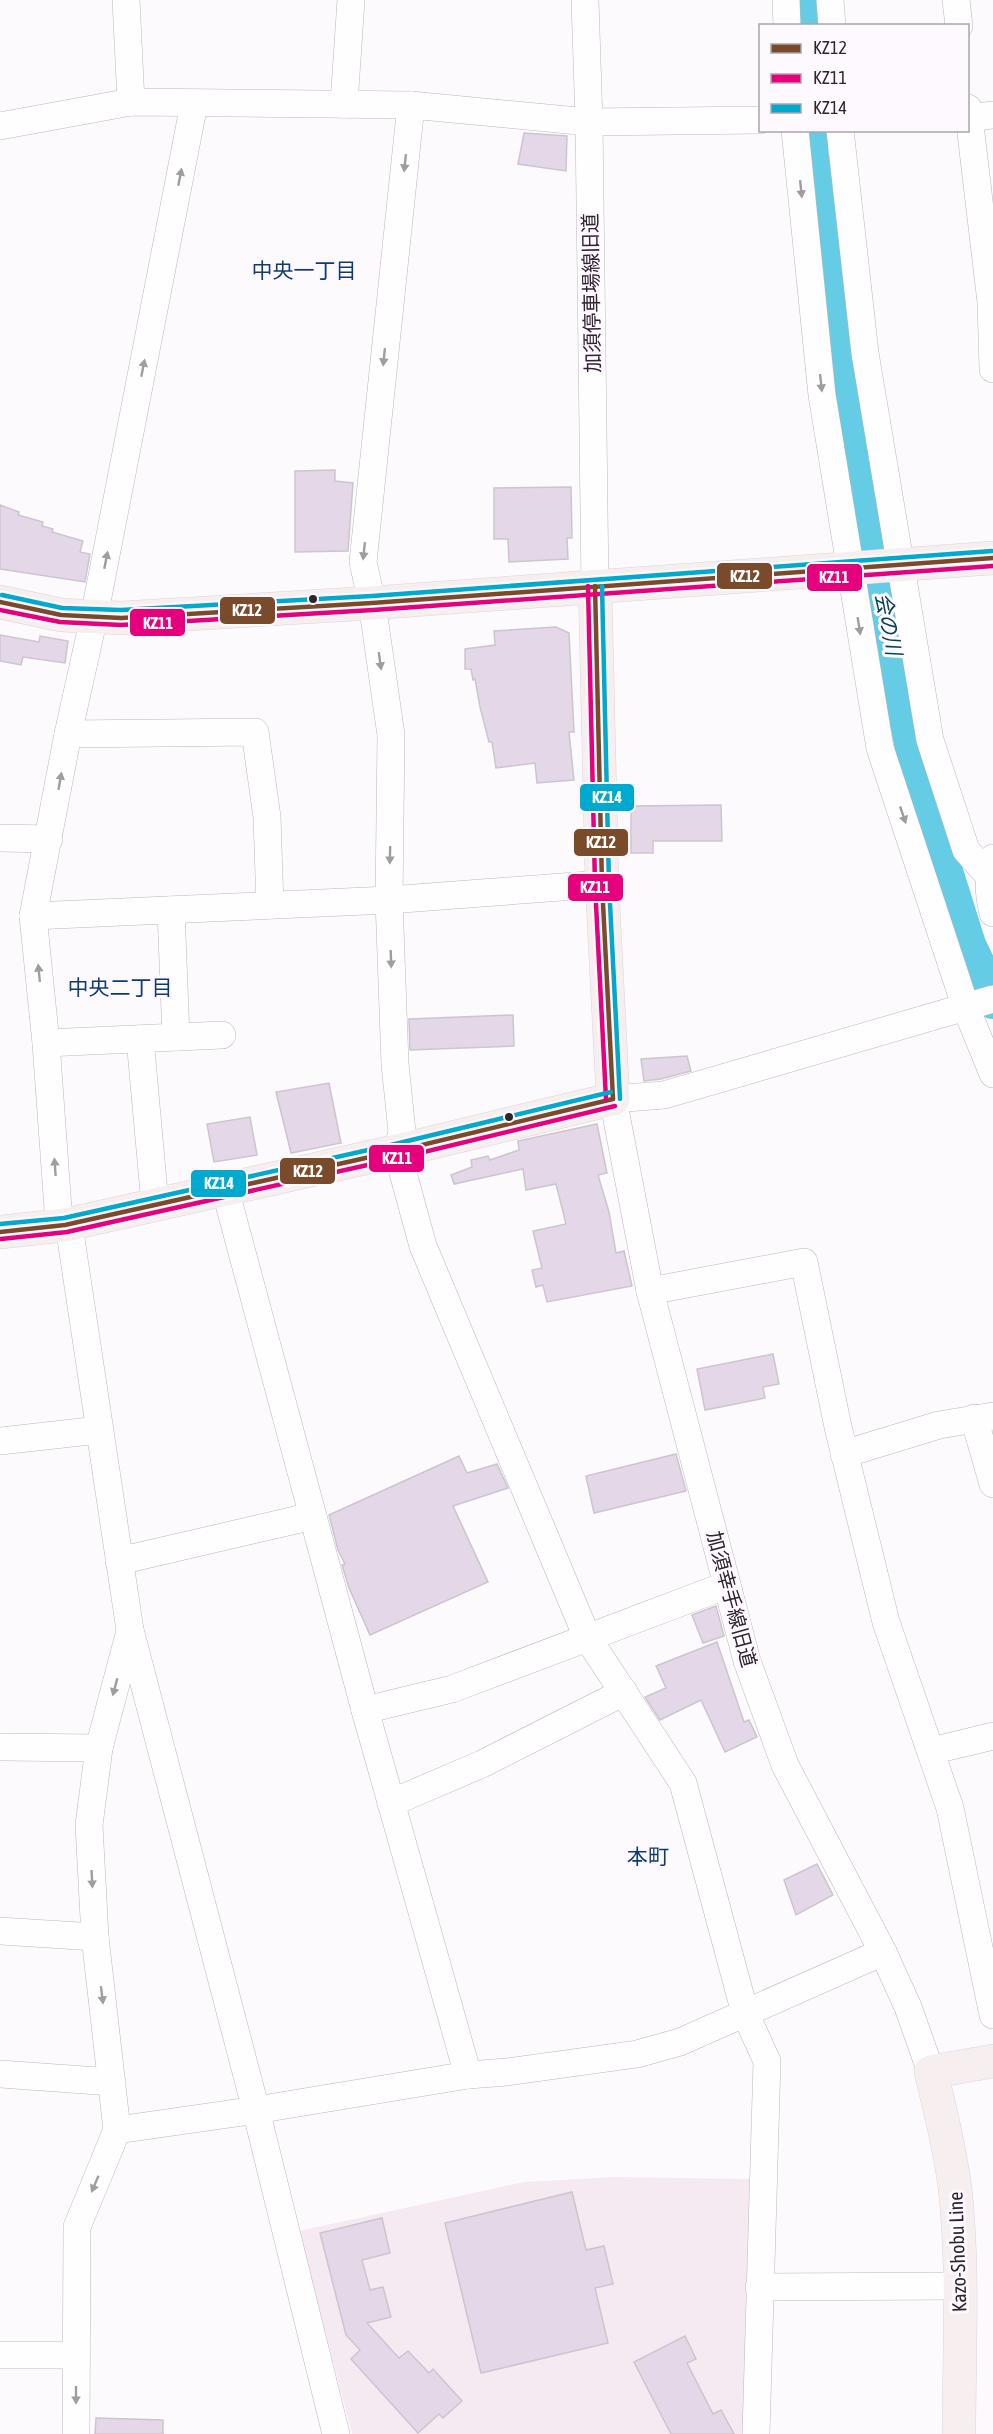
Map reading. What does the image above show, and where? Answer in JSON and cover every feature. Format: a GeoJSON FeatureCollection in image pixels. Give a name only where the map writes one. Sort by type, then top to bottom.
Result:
{"type":"FeatureCollection","features":[{"type":"Feature","properties":{"kind":"main road"},"geometry":{"type":"LineString","coordinates":[[0,602],[61,615],[121,618],[372,603],[993,558]]}},
{"type":"Feature","properties":{"kind":"main road"},"geometry":{"type":"LineString","coordinates":[[0,1232],[64,1225],[397,1151],[613,1099],[602,884],[595,586]]}},
{"type":"Feature","properties":{"kind":"main road"},"geometry":{"type":"LineString","coordinates":[[931,2072],[993,2061]]}},
{"type":"Feature","properties":{"kind":"main road","name":"Kazo-Shobu Line"},"geometry":{"type":"LineString","coordinates":[[931,2072],[947,2139],[955,2187],[959,2286],[959,2434]]}},
{"type":"Feature","properties":{"kind":"street"},"geometry":{"type":"LineString","coordinates":[[126,0],[131,102]]}},
{"type":"Feature","properties":{"kind":"street"},"geometry":{"type":"LineString","coordinates":[[344,104],[351,0]]}},
{"type":"Feature","properties":{"kind":"street","name":"加須停車場線旧道"},"geometry":{"type":"LineString","coordinates":[[585,0],[589,122],[595,586]]}},
{"type":"Feature","properties":{"kind":"street"},"geometry":{"type":"LineString","coordinates":[[786,0],[787,24]]}},
{"type":"Feature","properties":{"kind":"street"},"geometry":{"type":"LineString","coordinates":[[830,0],[831,24]]}},
{"type":"Feature","properties":{"kind":"street"},"geometry":{"type":"LineString","coordinates":[[956,0],[959,24]]}},
{"type":"Feature","properties":{"kind":"street"},"geometry":{"type":"LineString","coordinates":[[0,126],[131,102],[411,105],[589,122],[759,120]]}},
{"type":"Feature","properties":{"kind":"street"},"geometry":{"type":"LineString","coordinates":[[194,104],[33,916],[46,1043],[58,1209],[70,1239],[130,1630],[256,2110],[336,2434]]}},
{"type":"Feature","properties":{"kind":"street"},"geometry":{"type":"LineString","coordinates":[[411,105],[363,562],[372,603],[391,735],[389,900],[395,1064],[402,1132],[397,1151],[423,1246],[587,1637],[683,1783],[745,2013],[767,2061],[756,2434]]}},
{"type":"Feature","properties":{"kind":"street"},"geometry":{"type":"LineString","coordinates":[[974,115],[991,302],[993,369]]}},
{"type":"Feature","properties":{"kind":"street"},"geometry":{"type":"LineString","coordinates":[[795,132],[822,395],[874,567],[966,850],[991,866],[988,894],[993,913]]}},
{"type":"Feature","properties":{"kind":"street"},"geometry":{"type":"LineString","coordinates":[[840,132],[865,353],[880,748],[966,1008],[993,1074]]}},
{"type":"Feature","properties":{"kind":"street"},"geometry":{"type":"LineString","coordinates":[[68,734],[255,732],[267,817],[270,905]]}},
{"type":"Feature","properties":{"kind":"street"},"geometry":{"type":"LineString","coordinates":[[0,838],[49,839]]}},
{"type":"Feature","properties":{"kind":"street"},"geometry":{"type":"LineString","coordinates":[[33,916],[389,900],[602,884]]}},
{"type":"Feature","properties":{"kind":"street"},"geometry":{"type":"LineString","coordinates":[[171,910],[176,1037]]}},
{"type":"Feature","properties":{"kind":"street"},"geometry":{"type":"LineString","coordinates":[[613,1099],[664,1095],[993,999]]}},
{"type":"Feature","properties":{"kind":"street"},"geometry":{"type":"LineString","coordinates":[[46,1043],[222,1035]]}},
{"type":"Feature","properties":{"kind":"street"},"geometry":{"type":"LineString","coordinates":[[140,1039],[155,1204]]}},
{"type":"Feature","properties":{"kind":"street","name":"加須幸手線旧道"},"geometry":{"type":"LineString","coordinates":[[613,1099],[650,1291],[747,1661],[785,1765],[883,1952],[908,2007],[931,2072]]}},
{"type":"Feature","properties":{"kind":"street"},"geometry":{"type":"LineString","coordinates":[[225,1189],[365,1710],[468,2074]]}},
{"type":"Feature","properties":{"kind":"street"},"geometry":{"type":"LineString","coordinates":[[650,1291],[804,1262],[844,1454],[885,1622],[950,1808],[993,2015]]}},
{"type":"Feature","properties":{"kind":"street"},"geometry":{"type":"LineString","coordinates":[[844,1454],[939,1425],[984,1417],[993,1484]]}},
{"type":"Feature","properties":{"kind":"street"},"geometry":{"type":"LineString","coordinates":[[0,1441],[99,1430]]}},
{"type":"Feature","properties":{"kind":"street"},"geometry":{"type":"LineString","coordinates":[[119,1561],[313,1516]]}},
{"type":"Feature","properties":{"kind":"street"},"geometry":{"type":"LineString","coordinates":[[365,1710],[452,1689],[727,1585]]}},
{"type":"Feature","properties":{"kind":"street"},"geometry":{"type":"LineString","coordinates":[[76,2434],[77,2227],[117,2130],[95,1937],[89,1825],[99,1748],[130,1630]]}},
{"type":"Feature","properties":{"kind":"street"},"geometry":{"type":"LineString","coordinates":[[391,1803],[482,1764],[624,1692]]}},
{"type":"Feature","properties":{"kind":"street"},"geometry":{"type":"LineString","coordinates":[[931,1751],[993,1736]]}},
{"type":"Feature","properties":{"kind":"street"},"geometry":{"type":"LineString","coordinates":[[0,1747],[99,1748]]}},
{"type":"Feature","properties":{"kind":"street"},"geometry":{"type":"LineString","coordinates":[[0,1931],[95,1937]]}},
{"type":"Feature","properties":{"kind":"street"},"geometry":{"type":"LineString","coordinates":[[117,2130],[256,2110],[468,2074],[507,2072],[637,2054],[680,2042],[883,1952]]}},
{"type":"Feature","properties":{"kind":"street"},"geometry":{"type":"LineString","coordinates":[[0,2074],[112,2082]]}},
{"type":"Feature","properties":{"kind":"street"},"geometry":{"type":"LineString","coordinates":[[759,2287],[959,2286]]}},
{"type":"Feature","properties":{"kind":"street"},"geometry":{"type":"LineString","coordinates":[[0,2355],[76,2355]]}},
{"type":"Feature","properties":{"kind":"shaded area"},"geometry":{"type":"Polygon","coordinates":[[[614,2177],[752,2179],[747,2434],[352,2434],[299,2231],[524,2182],[614,2177]]]}},
{"type":"Feature","properties":{"kind":"building"},"geometry":{"type":"Polygon","coordinates":[[[524,133],[567,136],[566,171],[518,164],[524,133]]]}},
{"type":"Feature","properties":{"kind":"building"},"geometry":{"type":"Polygon","coordinates":[[[335,470],[335,481],[353,483],[348,551],[295,552],[295,471],[335,470]]]}},
{"type":"Feature","properties":{"kind":"building"},"geometry":{"type":"Polygon","coordinates":[[[571,487],[572,538],[567,538],[568,559],[509,562],[508,539],[494,539],[494,488],[571,487]]]}},
{"type":"Feature","properties":{"kind":"building"},"geometry":{"type":"Polygon","coordinates":[[[0,505],[19,512],[18,515],[43,522],[42,526],[53,529],[52,532],[83,541],[80,552],[90,554],[85,582],[0,569],[0,505]]]}},
{"type":"Feature","properties":{"kind":"building"},"geometry":{"type":"Polygon","coordinates":[[[556,627],[569,633],[574,732],[569,732],[574,780],[537,783],[535,763],[496,768],[492,742],[489,742],[475,679],[473,680],[471,669],[465,669],[465,649],[495,645],[494,631],[556,627]]]}},
{"type":"Feature","properties":{"kind":"building"},"geometry":{"type":"Polygon","coordinates":[[[0,635],[39,642],[40,636],[68,641],[65,663],[23,657],[21,665],[0,661],[0,635]]]}},
{"type":"Feature","properties":{"kind":"building"},"geometry":{"type":"Polygon","coordinates":[[[721,805],[722,841],[653,841],[653,853],[631,853],[631,806],[721,805]]]}},
{"type":"Feature","properties":{"kind":"building"},"geometry":{"type":"Polygon","coordinates":[[[513,1015],[514,1046],[410,1050],[409,1019],[513,1015]]]}},
{"type":"Feature","properties":{"kind":"building"},"geometry":{"type":"Polygon","coordinates":[[[687,1056],[691,1071],[644,1081],[641,1059],[687,1056]]]}},
{"type":"Feature","properties":{"kind":"building"},"geometry":{"type":"Polygon","coordinates":[[[329,1083],[341,1143],[291,1153],[276,1092],[329,1083]]]}},
{"type":"Feature","properties":{"kind":"building"},"geometry":{"type":"Polygon","coordinates":[[[250,1117],[257,1155],[214,1162],[207,1124],[250,1117]]]}},
{"type":"Feature","properties":{"kind":"building"},"geometry":{"type":"Polygon","coordinates":[[[597,1124],[607,1173],[598,1175],[609,1212],[616,1253],[624,1251],[632,1286],[547,1302],[543,1285],[536,1287],[532,1270],[542,1268],[533,1231],[566,1224],[556,1184],[526,1190],[523,1169],[454,1184],[451,1175],[472,1167],[471,1160],[488,1156],[490,1160],[519,1150],[518,1141],[597,1124]]]}},
{"type":"Feature","properties":{"kind":"building"},"geometry":{"type":"Polygon","coordinates":[[[773,1354],[779,1384],[763,1387],[765,1398],[705,1410],[697,1369],[773,1354]]]}},
{"type":"Feature","properties":{"kind":"building"},"geometry":{"type":"Polygon","coordinates":[[[676,1454],[686,1491],[594,1513],[586,1476],[676,1454]]]}},
{"type":"Feature","properties":{"kind":"building"},"geometry":{"type":"Polygon","coordinates":[[[459,1456],[467,1473],[497,1464],[508,1488],[453,1506],[488,1582],[370,1635],[349,1588],[342,1565],[345,1564],[338,1550],[329,1515],[459,1456]]]}},
{"type":"Feature","properties":{"kind":"building"},"geometry":{"type":"Polygon","coordinates":[[[716,1606],[724,1636],[703,1643],[692,1615],[716,1606]]]}},
{"type":"Feature","properties":{"kind":"building"},"geometry":{"type":"Polygon","coordinates":[[[717,1642],[744,1722],[749,1720],[757,1737],[725,1752],[701,1700],[660,1720],[645,1697],[666,1688],[656,1666],[717,1642]]]}},
{"type":"Feature","properties":{"kind":"building"},"geometry":{"type":"Polygon","coordinates":[[[817,1864],[833,1895],[796,1915],[784,1880],[817,1864]]]}},
{"type":"Feature","properties":{"kind":"building"},"geometry":{"type":"Polygon","coordinates":[[[572,2192],[586,2250],[604,2246],[613,2284],[595,2288],[608,2343],[481,2373],[445,2223],[572,2192]]]}},
{"type":"Feature","properties":{"kind":"building"},"geometry":{"type":"Polygon","coordinates":[[[382,2218],[390,2253],[362,2260],[370,2290],[383,2287],[391,2317],[367,2323],[399,2358],[408,2351],[429,2373],[433,2369],[462,2401],[443,2418],[439,2414],[418,2433],[351,2359],[360,2350],[346,2335],[320,2233],[382,2218]]]}},
{"type":"Feature","properties":{"kind":"building"},"geometry":{"type":"Polygon","coordinates":[[[685,2336],[696,2359],[687,2363],[713,2414],[721,2410],[734,2434],[671,2434],[634,2362],[685,2336]]]}},
{"type":"Feature","properties":{"kind":"building"},"geometry":{"type":"Polygon","coordinates":[[[96,2418],[163,2420],[163,2434],[95,2434],[96,2418]]]}},
{"type":"Feature","properties":{"kind":"waterway","name":"会の川"},"geometry":{"type":"LineString","coordinates":[[809,0],[809,24]]}},
{"type":"Feature","properties":{"kind":"waterway","name":"会の川"},"geometry":{"type":"LineString","coordinates":[[809,132],[809,152],[836,294],[882,593],[931,830],[967,945],[993,1000]]}},
{"type":"Feature","properties":{"kind":"transit line","name":"KZ14"},"geometry":{"type":"LineString","coordinates":[[2,595],[62,608],[121,610],[372,596],[992,551]]}},
{"type":"Feature","properties":{"kind":"transit line","name":"KZ12"},"geometry":{"type":"LineString","coordinates":[[0,602],[61,615],[121,618],[372,603],[993,558]]}},
{"type":"Feature","properties":{"kind":"transit line","name":"KZ11"},"geometry":{"type":"LineString","coordinates":[[0,610],[60,622],[121,625],[373,610],[993,566]]}},
{"type":"Feature","properties":{"kind":"transit line","name":"KZ11"},"geometry":{"type":"LineString","coordinates":[[588,586],[595,884],[606,1099]]}},
{"type":"Feature","properties":{"kind":"transit line","name":"KZ12"},"geometry":{"type":"LineString","coordinates":[[595,586],[602,884],[613,1099]]}},
{"type":"Feature","properties":{"kind":"transit line","name":"KZ14"},"geometry":{"type":"LineString","coordinates":[[602,586],[609,884],[620,1099]]}},
{"type":"Feature","properties":{"kind":"transit line","name":"KZ14"},"geometry":{"type":"LineString","coordinates":[[0,1224],[64,1218],[395,1144],[611,1092]]}},
{"type":"Feature","properties":{"kind":"transit line","name":"KZ12"},"geometry":{"type":"LineString","coordinates":[[0,1232],[65,1225],[397,1151],[613,1099]]}},
{"type":"Feature","properties":{"kind":"transit line","name":"KZ11"},"geometry":{"type":"LineString","coordinates":[[1,1239],[67,1232],[399,1158],[615,1106]]}},
{"type":"Feature","properties":{"kind":"district","name":"中央一丁目"},"geometry":{"type":"Point","coordinates":[304,270]}},
{"type":"Feature","properties":{"kind":"district","name":"中央二丁目"},"geometry":{"type":"Point","coordinates":[120,987]}},
{"type":"Feature","properties":{"kind":"district","name":"本町"},"geometry":{"type":"Point","coordinates":[648,1856]}}]}
